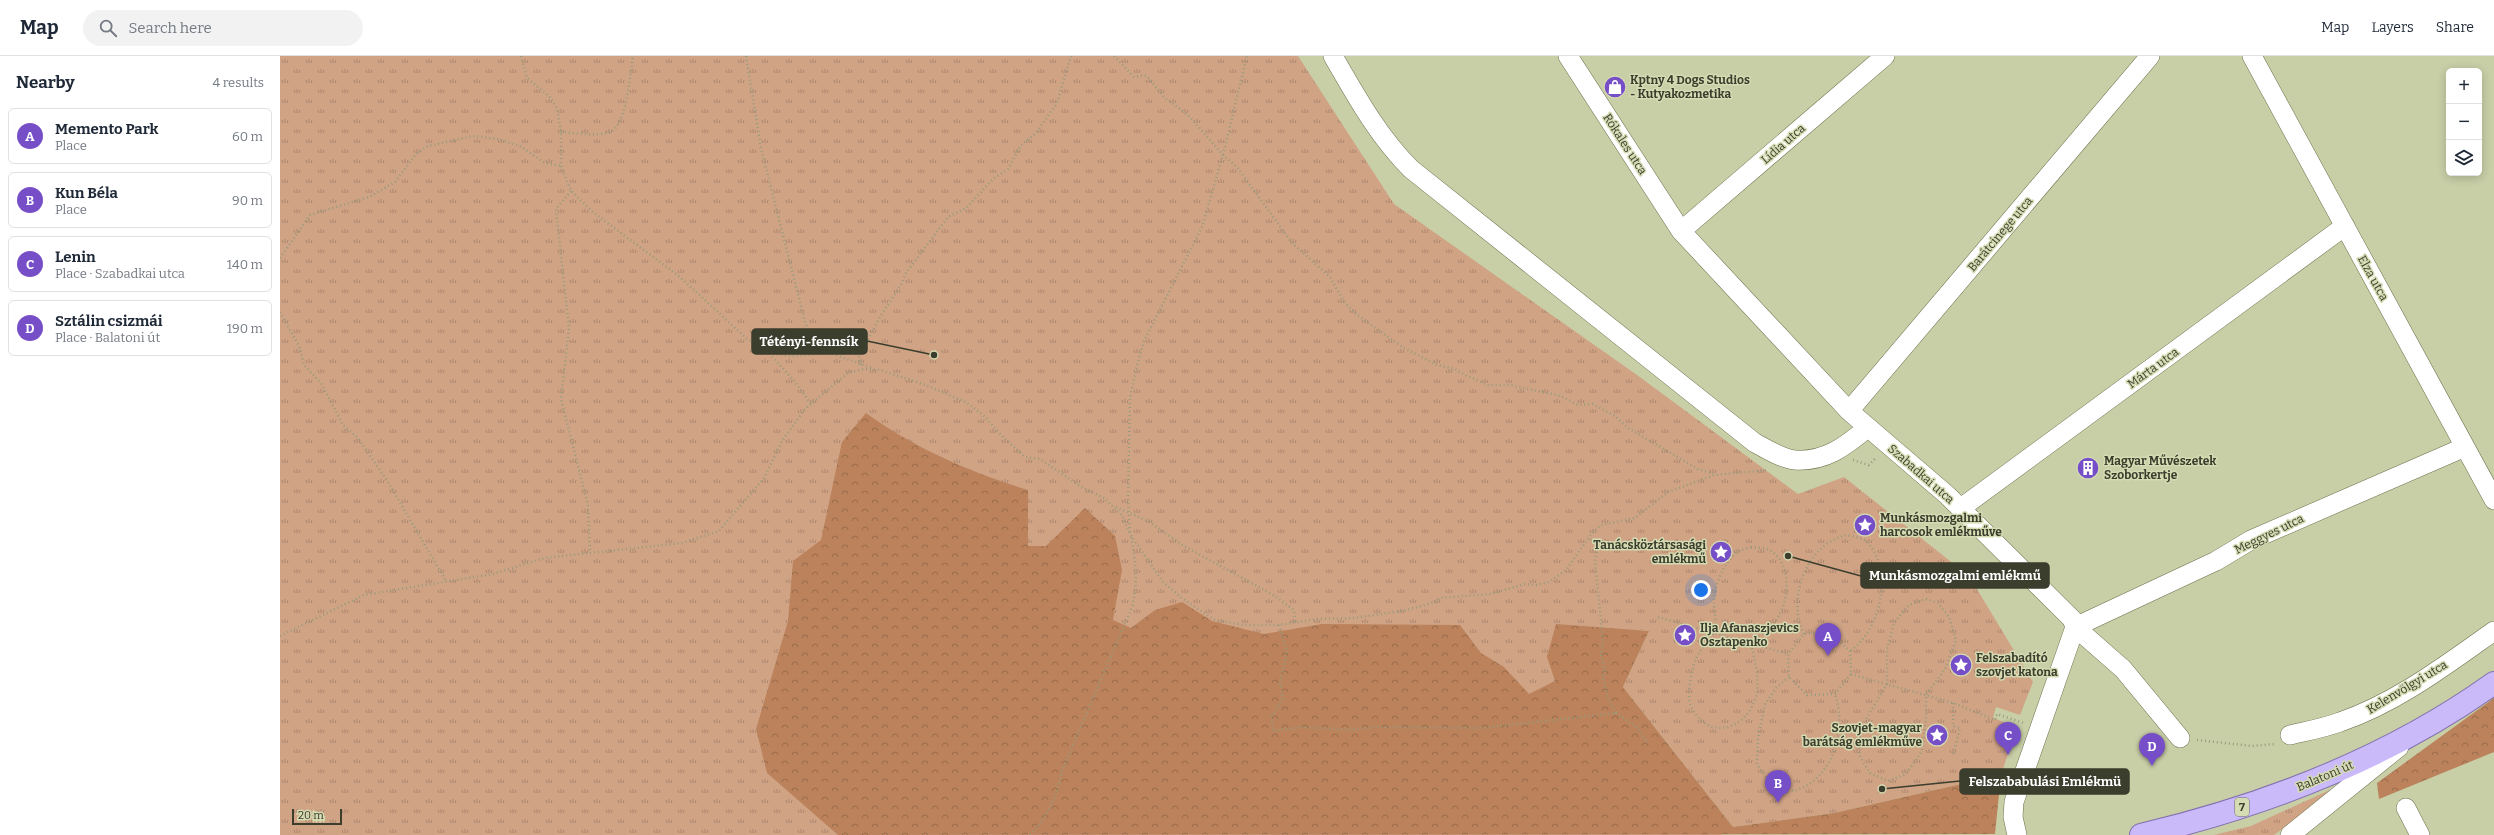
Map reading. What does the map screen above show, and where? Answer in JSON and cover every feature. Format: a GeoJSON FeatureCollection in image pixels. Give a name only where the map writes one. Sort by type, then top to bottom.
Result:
{"type":"FeatureCollection","features":[{"type":"Feature","properties":{"kind":"main road","name":"Balatoni út"},"geometry":{"type":"LineString","coordinates":[[2142,835],[2221,814],[2307,785],[2379,753],[2418,731],[2494,683]]}},
{"type":"Feature","properties":{"kind":"street"},"geometry":{"type":"LineString","coordinates":[[1333,56],[1372,122],[1394,151],[1411,169],[1755,443],[1794,460],[1814,459],[1834,453],[1867,428]]}},
{"type":"Feature","properties":{"kind":"street","name":"Rókales utca"},"geometry":{"type":"LineString","coordinates":[[1568,56],[1681,231]]}},
{"type":"Feature","properties":{"kind":"street","name":"Lídia utca"},"geometry":{"type":"LineString","coordinates":[[1681,231],[1885,56]]}},
{"type":"Feature","properties":{"kind":"street","name":"Barátcinege utca"},"geometry":{"type":"LineString","coordinates":[[1848,411],[2150,56]]}},
{"type":"Feature","properties":{"kind":"street","name":"Elza utca"},"geometry":{"type":"LineString","coordinates":[[2252,56],[2494,500]]}},
{"type":"Feature","properties":{"kind":"street","name":"Márta utca"},"geometry":{"type":"LineString","coordinates":[[1961,508],[2345,226]]}},
{"type":"Feature","properties":{"kind":"street","name":"Szabadkai utca"},"geometry":{"type":"LineString","coordinates":[[1681,231],[1848,411],[1961,508],[2072,620],[2075,627],[2123,669],[2180,738]]}},
{"type":"Feature","properties":{"kind":"street","name":"Meggyes utca"},"geometry":{"type":"LineString","coordinates":[[2075,627],[2216,561],[2251,540],[2465,447]]}},
{"type":"Feature","properties":{"kind":"street"},"geometry":{"type":"LineString","coordinates":[[2017,835],[2014,817],[2014,802],[2075,627]]}},
{"type":"Feature","properties":{"kind":"street","name":"Kelenvölgyi utca"},"geometry":{"type":"LineString","coordinates":[[2290,735],[2340,722],[2373,709],[2441,668],[2494,631]]}},
{"type":"Feature","properties":{"kind":"street"},"geometry":{"type":"LineString","coordinates":[[2290,835],[2418,731]]}},
{"type":"Feature","properties":{"kind":"street"},"geometry":{"type":"LineString","coordinates":[[2406,808],[2420,835]]}},
{"type":"Feature","properties":{"kind":"path"},"geometry":{"type":"LineString","coordinates":[[520,56],[527,78],[549,96],[557,108],[561,132],[561,166],[571,191],[594,213],[680,277],[746,338],[769,353],[795,382],[811,404]]}},
{"type":"Feature","properties":{"kind":"path"},"geometry":{"type":"LineString","coordinates":[[561,132],[608,133],[616,130],[622,118],[633,56]]}},
{"type":"Feature","properties":{"kind":"path"},"geometry":{"type":"LineString","coordinates":[[746,56],[761,148],[805,322],[813,339],[830,352],[861,366],[880,370],[923,384],[966,402],[983,415],[1003,437],[1025,457],[1040,459],[1083,488],[1129,513],[1148,521],[1184,546],[1275,596],[1294,610],[1295,623]]}},
{"type":"Feature","properties":{"kind":"path"},"geometry":{"type":"LineString","coordinates":[[861,366],[860,357],[880,317],[901,285],[906,273],[948,217],[966,208],[993,179],[1008,169],[1021,144],[1035,134],[1057,103],[1071,56]]}},
{"type":"Feature","properties":{"kind":"path"},"geometry":{"type":"LineString","coordinates":[[1114,56],[1134,77],[1144,75],[1148,77],[1164,97],[1189,116],[1223,155],[1237,167],[1292,243],[1330,277],[1345,303],[1357,315],[1404,348],[1437,365],[1455,369],[1488,385],[1510,385],[1561,396],[1578,405],[1593,404],[1615,416],[1628,428],[1698,469],[1714,474]]}},
{"type":"Feature","properties":{"kind":"path"},"geometry":{"type":"LineString","coordinates":[[1030,835],[1047,814],[1058,792],[1062,771],[1132,607],[1136,590],[1136,565],[1130,534],[1129,513],[1130,398],[1136,369],[1147,335],[1202,227],[1223,155],[1247,56]]}},
{"type":"Feature","properties":{"kind":"path"},"geometry":{"type":"LineString","coordinates":[[280,258],[310,215],[368,197],[395,182],[416,154],[428,146],[473,136],[498,139],[520,146],[545,163],[561,166]]}},
{"type":"Feature","properties":{"kind":"path"},"geometry":{"type":"LineString","coordinates":[[571,191],[556,209],[569,328],[561,399],[588,505],[590,552]]}},
{"type":"Feature","properties":{"kind":"path"},"geometry":{"type":"LineString","coordinates":[[280,312],[300,348],[304,365],[321,383],[343,425],[358,438],[388,482],[446,581]]}},
{"type":"Feature","properties":{"kind":"path"},"geometry":{"type":"LineString","coordinates":[[769,353],[791,356],[830,352]]}},
{"type":"Feature","properties":{"kind":"path"},"geometry":{"type":"LineString","coordinates":[[280,636],[364,595],[493,574],[544,558],[682,543],[719,531],[764,478],[782,441],[805,409],[848,373],[864,369],[880,370]]}},
{"type":"Feature","properties":{"kind":"path"},"geometry":{"type":"LineString","coordinates":[[1114,505],[1122,515],[1130,534],[1163,582],[1197,610],[1215,620],[1243,625],[1279,625],[1407,610],[1436,602],[1440,598],[1491,594],[1525,584],[1536,585],[1549,582],[1566,570],[1589,538],[1601,525],[1635,518],[1668,492],[1714,474],[1764,471],[1781,467],[1794,460]]}},
{"type":"Feature","properties":{"kind":"path"},"geometry":{"type":"LineString","coordinates":[[1804,634],[1797,622],[1796,599],[1806,567],[1828,543],[1846,535],[1865,540],[1879,561],[1882,592],[1874,620],[1861,643],[1850,651]]}},
{"type":"Feature","properties":{"kind":"path"},"geometry":{"type":"LineString","coordinates":[[1589,538],[1598,548],[1595,561],[1603,642],[1601,655],[1605,669],[1603,678],[1608,698],[1616,713],[1636,727],[1648,743]]}},
{"type":"Feature","properties":{"kind":"path"},"geometry":{"type":"LineString","coordinates":[[1751,547],[1766,549],[1777,556],[1784,568],[1787,588],[1783,607],[1775,622],[1751,643],[1758,675],[1756,698],[1744,719],[1733,727],[1718,728],[1703,723],[1691,707],[1689,682],[1698,654],[1714,633],[1714,601],[1720,574],[1738,551],[1751,547]]}},
{"type":"Feature","properties":{"kind":"path"},"geometry":{"type":"LineString","coordinates":[[1926,599],[1938,603],[1949,617],[1956,640],[1945,669],[1926,695],[1926,720],[1922,751],[1906,774],[1888,781],[1870,772],[1859,755],[1860,730],[1873,703],[1887,684],[1887,649],[1894,623],[1909,605],[1926,599]]}},
{"type":"Feature","properties":{"kind":"path"},"geometry":{"type":"LineString","coordinates":[[1658,617],[1788,654]]}},
{"type":"Feature","properties":{"kind":"path"},"geometry":{"type":"LineString","coordinates":[[1279,625],[1287,651],[1280,684],[1283,698],[1272,716],[1273,731],[1302,727],[1348,730],[1375,727],[1483,728],[1616,713]]}},
{"type":"Feature","properties":{"kind":"path"},"geometry":{"type":"LineString","coordinates":[[1829,632],[1850,651],[1851,674],[1835,694],[1806,695],[1789,677],[1788,654],[1804,634],[1829,632]]}},
{"type":"Feature","properties":{"kind":"path"},"geometry":{"type":"LineString","coordinates":[[1851,674],[1953,703],[1996,720],[1997,714],[2039,729]]}},
{"type":"Feature","properties":{"kind":"path"},"geometry":{"type":"LineString","coordinates":[[1789,677],[1777,687],[1765,704],[1758,738],[1757,764],[1771,784],[1794,791],[1810,783],[1827,764],[1839,737],[1840,711],[1835,694]]}},
{"type":"Feature","properties":{"kind":"path"},"geometry":{"type":"LineString","coordinates":[[1953,703],[1953,726],[1960,728],[1953,755]]}},
{"type":"Feature","properties":{"kind":"path"},"geometry":{"type":"LineString","coordinates":[[2180,738],[2252,746],[2284,744],[2290,735]]}},
{"type":"Feature","properties":{"kind":"green space"},"geometry":{"type":"Polygon","coordinates":[[[280,56],[1298,56],[1394,204],[1637,375],[1798,494],[1844,477],[1969,576],[2033,682],[2020,715],[1996,707],[1993,718],[2017,727],[2001,775],[1834,813],[1733,827],[1623,687],[1649,631],[1637,630],[1613,686],[1722,835],[280,835],[280,56]]]}},
{"type":"Feature","properties":{"kind":"green space"},"geometry":{"type":"Polygon","coordinates":[[[866,413],[904,438],[944,458],[1006,483],[1028,490],[1028,546],[1046,546],[1085,508],[1115,536],[1122,570],[1113,620],[1131,628],[1155,610],[1182,602],[1212,621],[1264,634],[1322,624],[1460,625],[1481,653],[1504,667],[1529,694],[1555,681],[1547,657],[1556,624],[1649,631],[1623,687],[1733,827],[1834,813],[2001,775],[1995,834],[838,835],[767,773],[756,729],[788,621],[793,561],[821,540],[842,442],[866,413]]]}},
{"type":"Feature","properties":{"kind":"green space"},"geometry":{"type":"Polygon","coordinates":[[[2494,698],[2494,752],[2379,799],[2377,783],[2494,698]]]}},
{"type":"Feature","properties":{"kind":"green space"},"geometry":{"type":"Polygon","coordinates":[[[2343,784],[2274,835],[2214,835],[2251,826],[2343,784]]]}},
{"type":"Feature","properties":{"kind":"place","name":"Kptny 4 Dogs Studios - Kutyakozmetika"},"geometry":{"type":"Point","coordinates":[1615,87]}},
{"type":"Feature","properties":{"kind":"place","name":"Tétényi-fennsík"},"geometry":{"type":"Point","coordinates":[934,355]}},
{"type":"Feature","properties":{"kind":"place","name":"Magyar Művészetek Szoborkertje"},"geometry":{"type":"Point","coordinates":[2088,468]}},
{"type":"Feature","properties":{"kind":"place","name":"Munkásmozgalmi harcosok emlékműve"},"geometry":{"type":"Point","coordinates":[1865,525]}},
{"type":"Feature","properties":{"kind":"place","name":"Tanácsköztársasági emlékmű"},"geometry":{"type":"Point","coordinates":[1721,552]}},
{"type":"Feature","properties":{"kind":"place","name":"Munkásmozgalmi emlékmű"},"geometry":{"type":"Point","coordinates":[1788,556]}},
{"type":"Feature","properties":{"kind":"place","name":"Ilja Afanaszjevics Osztapenko"},"geometry":{"type":"Point","coordinates":[1685,635]}},
{"type":"Feature","properties":{"kind":"place","name":"Memento Park"},"geometry":{"type":"Point","coordinates":[1828,656]}},
{"type":"Feature","properties":{"kind":"place","name":"Felszabadító szovjet katona"},"geometry":{"type":"Point","coordinates":[1961,665]}},
{"type":"Feature","properties":{"kind":"place","name":"Szovjet-magyar barátság emlékműve"},"geometry":{"type":"Point","coordinates":[1937,735]}},
{"type":"Feature","properties":{"kind":"place","name":"Lenin"},"geometry":{"type":"Point","coordinates":[2008,755]}},
{"type":"Feature","properties":{"kind":"place","name":"Sztálin csizmái"},"geometry":{"type":"Point","coordinates":[2152,766]}},
{"type":"Feature","properties":{"kind":"place","name":"Felszababulási Emlékmü"},"geometry":{"type":"Point","coordinates":[1882,789]}},
{"type":"Feature","properties":{"kind":"place","name":"Kun Béla"},"geometry":{"type":"Point","coordinates":[1778,803]}}]}
